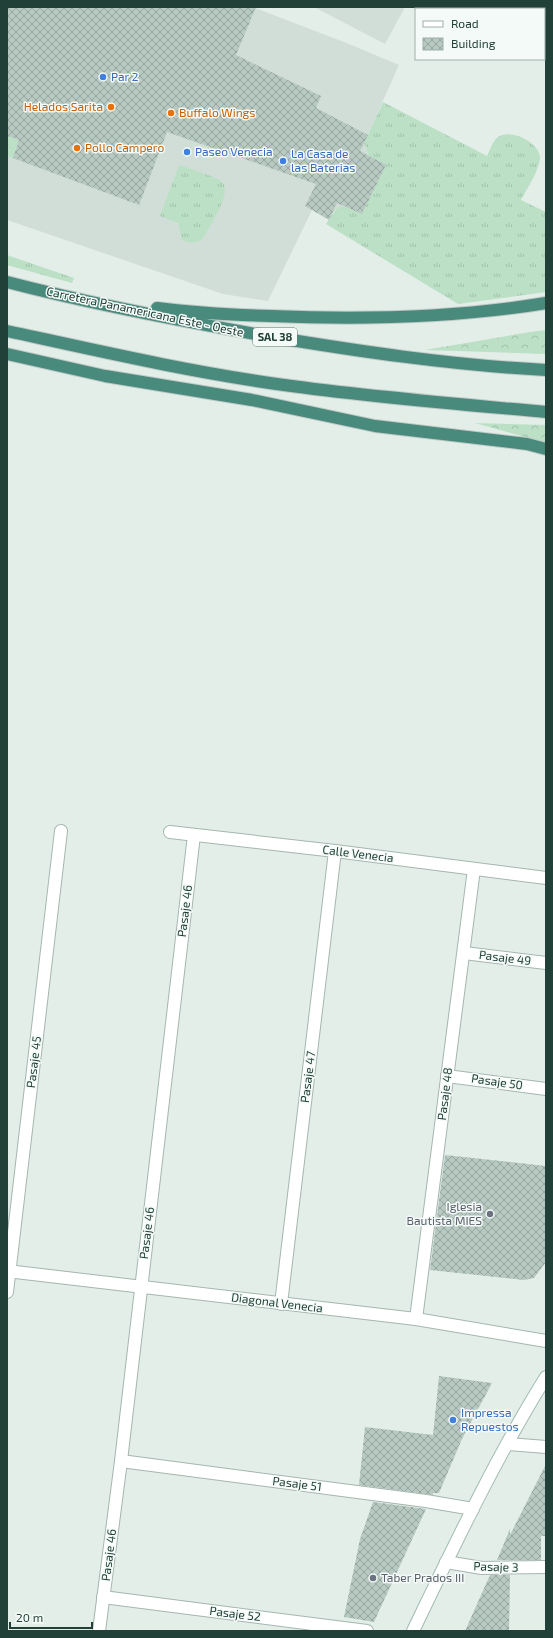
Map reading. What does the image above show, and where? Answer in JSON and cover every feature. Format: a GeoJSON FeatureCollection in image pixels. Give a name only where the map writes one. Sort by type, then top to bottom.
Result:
{"type":"FeatureCollection","features":[{"type":"Feature","properties":{"kind":"highway","name":"Carretera Panamericana Este - Oeste"},"geometry":{"type":"LineString","coordinates":[[7,282],[199,324],[327,346],[426,360],[492,367],[546,370]]}},
{"type":"Feature","properties":{"kind":"highway"},"geometry":{"type":"LineString","coordinates":[[81,299],[198,313],[303,318],[439,316],[546,303]]}},
{"type":"Feature","properties":{"kind":"highway"},"geometry":{"type":"LineString","coordinates":[[7,331],[157,364],[283,385],[410,400],[546,412]]}},
{"type":"Feature","properties":{"kind":"highway"},"geometry":{"type":"LineString","coordinates":[[7,354],[105,376],[252,400],[375,426],[527,444],[546,449]]}},
{"type":"Feature","properties":{"kind":"street","name":"Pasaje 45"},"geometry":{"type":"LineString","coordinates":[[7,1292],[8,1271],[61,832]]}},
{"type":"Feature","properties":{"kind":"street","name":"Calle Venecia"},"geometry":{"type":"LineString","coordinates":[[170,832],[546,878]]}},
{"type":"Feature","properties":{"kind":"street","name":"Pasaje 46"},"geometry":{"type":"LineString","coordinates":[[99,1631],[121,1462],[140,1287],[194,835]]}},
{"type":"Feature","properties":{"kind":"street","name":"Pasaje 47"},"geometry":{"type":"LineString","coordinates":[[281,1304],[335,851]]}},
{"type":"Feature","properties":{"kind":"street","name":"Pasaje 48"},"geometry":{"type":"LineString","coordinates":[[416,1319],[474,869]]}},
{"type":"Feature","properties":{"kind":"street","name":"Pasaje 49"},"geometry":{"type":"LineString","coordinates":[[464,953],[546,963]]}},
{"type":"Feature","properties":{"kind":"street","name":"Pasaje 50"},"geometry":{"type":"LineString","coordinates":[[447,1076],[546,1089]]}},
{"type":"Feature","properties":{"kind":"street","name":"Diagonal Venecia"},"geometry":{"type":"LineString","coordinates":[[8,1271],[416,1319],[546,1341]]}},
{"type":"Feature","properties":{"kind":"street"},"geometry":{"type":"LineString","coordinates":[[413,1631],[446,1562],[528,1406],[546,1377]]}},
{"type":"Feature","properties":{"kind":"street"},"geometry":{"type":"LineString","coordinates":[[508,1444],[546,1447]]}},
{"type":"Feature","properties":{"kind":"street","name":"Pasaje 51"},"geometry":{"type":"LineString","coordinates":[[121,1462],[426,1501],[474,1509]]}},
{"type":"Feature","properties":{"kind":"street","name":"Pasaje 3"},"geometry":{"type":"LineString","coordinates":[[446,1562],[482,1568],[546,1567]]}},
{"type":"Feature","properties":{"kind":"street","name":"Pasaje 52"},"geometry":{"type":"LineString","coordinates":[[103,1597],[367,1631]]}},
{"type":"Feature","properties":{"kind":"shaded area","name":"Paseo Venecia"},"geometry":{"type":"Polygon","coordinates":[[[7,7],[253,7],[399,65],[364,143],[369,156],[386,165],[362,214],[312,210],[268,301],[223,294],[7,220],[7,7]]]}},
{"type":"Feature","properties":{"kind":"shaded area"},"geometry":{"type":"Polygon","coordinates":[[[314,7],[405,7],[385,44],[314,7]]]}},
{"type":"Feature","properties":{"kind":"green space"},"geometry":{"type":"Polygon","coordinates":[[[383,102],[487,156],[494,141],[503,135],[516,135],[535,146],[540,157],[538,167],[521,200],[546,212],[546,292],[458,304],[326,224],[334,212],[341,207],[349,208],[362,214],[386,165],[369,156],[364,143],[383,102]]]}},
{"type":"Feature","properties":{"kind":"green space"},"geometry":{"type":"Polygon","coordinates":[[[7,136],[19,140],[13,158],[7,156],[7,136]]]}},
{"type":"Feature","properties":{"kind":"green space"},"geometry":{"type":"Polygon","coordinates":[[[179,165],[215,178],[223,183],[225,188],[222,203],[202,240],[189,243],[182,240],[178,223],[160,216],[179,165]]]}},
{"type":"Feature","properties":{"kind":"green space"},"geometry":{"type":"Polygon","coordinates":[[[7,255],[74,278],[72,283],[7,265],[7,255]]]}},
{"type":"Feature","properties":{"kind":"green space"},"geometry":{"type":"Polygon","coordinates":[[[546,330],[546,354],[425,350],[530,332],[546,330]]]}},
{"type":"Feature","properties":{"kind":"green space"},"geometry":{"type":"Polygon","coordinates":[[[475,423],[546,425],[546,443],[475,423]]]}},
{"type":"Feature","properties":{"kind":"building"},"geometry":{"type":"Polygon","coordinates":[[[7,7],[256,7],[236,55],[321,96],[316,108],[368,135],[360,151],[386,165],[362,214],[337,203],[329,220],[305,206],[316,184],[167,132],[139,205],[13,158],[19,140],[7,136],[7,7]]]}},
{"type":"Feature","properties":{"kind":"building","name":"Iglesia Bautista MIES"},"geometry":{"type":"Polygon","coordinates":[[[445,1155],[546,1166],[546,1262],[534,1278],[524,1280],[430,1270],[445,1155]]]}},
{"type":"Feature","properties":{"kind":"building"},"geometry":{"type":"Polygon","coordinates":[[[439,1376],[492,1383],[462,1439],[439,1493],[433,1493],[433,1495],[359,1485],[365,1427],[433,1435],[439,1376]]]}},
{"type":"Feature","properties":{"kind":"building"},"geometry":{"type":"Polygon","coordinates":[[[546,1464],[546,1536],[541,1536],[541,1560],[497,1560],[510,1529],[510,1535],[546,1464]]]}},
{"type":"Feature","properties":{"kind":"building","name":"Taber Prados III"},"geometry":{"type":"Polygon","coordinates":[[[373,1502],[426,1509],[374,1622],[344,1617],[360,1539],[373,1502]]]}},
{"type":"Feature","properties":{"kind":"building"},"geometry":{"type":"Polygon","coordinates":[[[490,1575],[510,1575],[509,1631],[465,1631],[490,1575]]]}},
{"type":"Feature","properties":{"kind":"place","name":"Par 2"},"geometry":{"type":"Point","coordinates":[103,77]}},
{"type":"Feature","properties":{"kind":"place","name":"Helados Sarita"},"geometry":{"type":"Point","coordinates":[111,107]}},
{"type":"Feature","properties":{"kind":"place","name":"Buffalo Wings"},"geometry":{"type":"Point","coordinates":[171,113]}},
{"type":"Feature","properties":{"kind":"place","name":"Pollo Campero"},"geometry":{"type":"Point","coordinates":[77,148]}},
{"type":"Feature","properties":{"kind":"place","name":"Paseo Venecia"},"geometry":{"type":"Point","coordinates":[187,152]}},
{"type":"Feature","properties":{"kind":"place","name":"La Casa de las Baterias"},"geometry":{"type":"Point","coordinates":[283,161]}},
{"type":"Feature","properties":{"kind":"place","name":"Iglesia Bautista MIES"},"geometry":{"type":"Point","coordinates":[490,1214]}},
{"type":"Feature","properties":{"kind":"place","name":"Impressa Repuestos"},"geometry":{"type":"Point","coordinates":[453,1420]}},
{"type":"Feature","properties":{"kind":"place","name":"Taber Prados III"},"geometry":{"type":"Point","coordinates":[373,1578]}}]}
